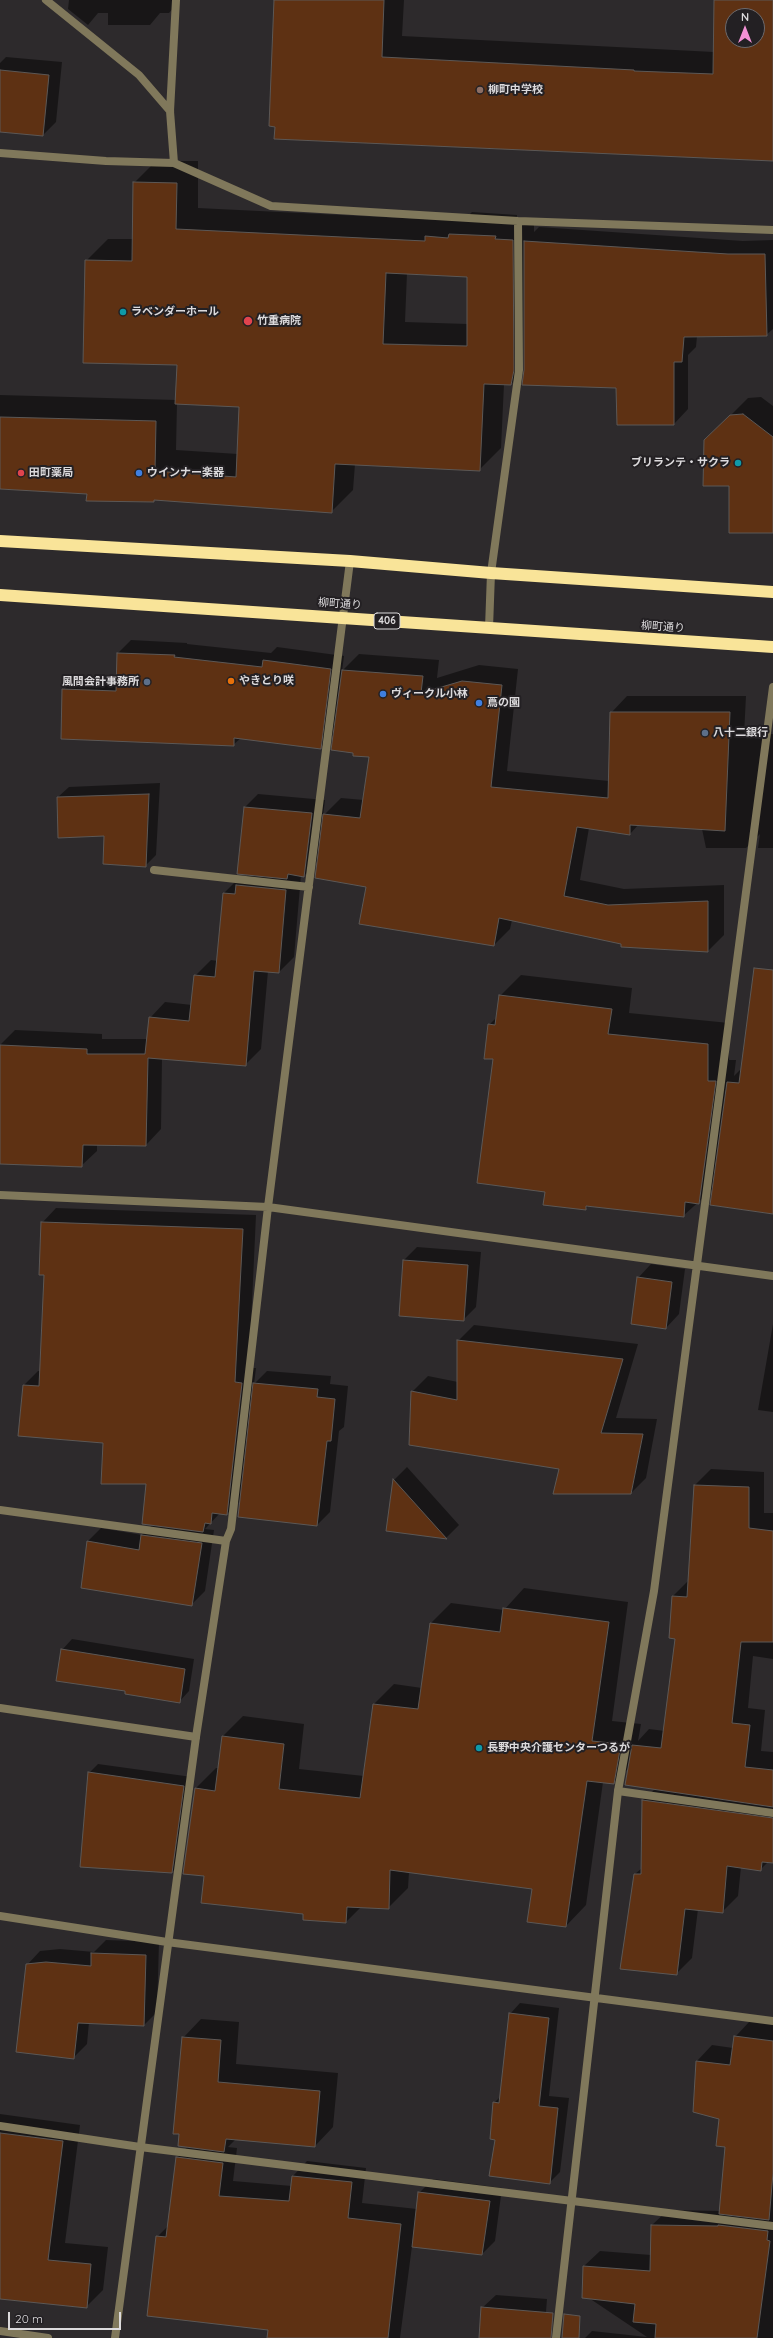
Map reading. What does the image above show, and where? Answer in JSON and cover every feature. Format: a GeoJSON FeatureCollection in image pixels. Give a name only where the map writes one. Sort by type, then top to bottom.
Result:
{"type":"FeatureCollection","features":[{"type":"Feature","properties":{"kind":"highway"},"geometry":{"type":"LineString","coordinates":[[0,541],[350,561],[491,573],[773,592]]}},
{"type":"Feature","properties":{"kind":"highway","name":"柳町通り"},"geometry":{"type":"LineString","coordinates":[[0,595],[773,647]]}},
{"type":"Feature","properties":{"kind":"street"},"geometry":{"type":"LineString","coordinates":[[46,0],[139,75],[170,110]]}},
{"type":"Feature","properties":{"kind":"street"},"geometry":{"type":"LineString","coordinates":[[174,163],[170,110],[176,0]]}},
{"type":"Feature","properties":{"kind":"street"},"geometry":{"type":"LineString","coordinates":[[0,153],[106,162],[174,163],[271,206],[518,221],[773,230]]}},
{"type":"Feature","properties":{"kind":"street"},"geometry":{"type":"LineString","coordinates":[[489,628],[491,573],[519,370],[518,221]]}},
{"type":"Feature","properties":{"kind":"street"},"geometry":{"type":"LineString","coordinates":[[114,2338],[196,1737],[226,1542],[231,1529],[268,1207],[344,618],[350,561]]}},
{"type":"Feature","properties":{"kind":"street"},"geometry":{"type":"LineString","coordinates":[[556,2338],[618,1791],[654,1591],[773,687]]}},
{"type":"Feature","properties":{"kind":"street"},"geometry":{"type":"LineString","coordinates":[[154,870],[309,887]]}},
{"type":"Feature","properties":{"kind":"street"},"geometry":{"type":"LineString","coordinates":[[0,1195],[268,1207],[773,1276]]}},
{"type":"Feature","properties":{"kind":"street"},"geometry":{"type":"LineString","coordinates":[[0,1510],[226,1542]]}},
{"type":"Feature","properties":{"kind":"street"},"geometry":{"type":"LineString","coordinates":[[0,1708],[196,1737]]}},
{"type":"Feature","properties":{"kind":"street"},"geometry":{"type":"LineString","coordinates":[[618,1791],[773,1813]]}},
{"type":"Feature","properties":{"kind":"street"},"geometry":{"type":"LineString","coordinates":[[0,1916],[167,1942],[773,2021]]}},
{"type":"Feature","properties":{"kind":"street"},"geometry":{"type":"LineString","coordinates":[[0,2126],[140,2148],[572,2200],[773,2226]]}},
{"type":"Feature","properties":{"kind":"street"},"geometry":{"type":"LineString","coordinates":[[0,2331],[48,2338]]}},
{"type":"Feature","properties":{"kind":"building"},"geometry":{"type":"Polygon","coordinates":[[[274,0],[384,0],[382,57],[713,74],[714,0],[773,0],[773,161],[274,139],[275,127],[269,126],[274,0]]]}},
{"type":"Feature","properties":{"kind":"building"},"geometry":{"type":"Polygon","coordinates":[[[0,70],[49,75],[43,136],[0,132],[0,70]]]}},
{"type":"Feature","properties":{"kind":"building"},"geometry":{"type":"Polygon","coordinates":[[[133,182],[177,183],[176,229],[425,241],[425,236],[448,238],[449,234],[496,236],[495,239],[513,240],[514,370],[511,385],[484,384],[480,471],[335,464],[332,513],[154,500],[154,502],[86,501],[87,494],[0,489],[0,417],[156,421],[155,471],[236,477],[239,407],[175,404],[177,365],[83,363],[85,260],[132,261],[133,182]],[[386,273],[383,344],[467,346],[467,277],[386,273]]]}},
{"type":"Feature","properties":{"kind":"building"},"geometry":{"type":"Polygon","coordinates":[[[524,241],[728,254],[765,254],[767,336],[684,337],[682,362],[674,362],[674,425],[617,425],[616,388],[522,385],[524,370],[524,241]]]}},
{"type":"Feature","properties":{"kind":"building","name":"ブリランテ・サクラ"},"geometry":{"type":"Polygon","coordinates":[[[743,414],[773,437],[773,533],[729,533],[729,486],[703,486],[704,440],[730,415],[743,414]]]}},
{"type":"Feature","properties":{"kind":"building"},"geometry":{"type":"Polygon","coordinates":[[[117,653],[175,655],[174,657],[262,667],[263,660],[331,669],[321,749],[234,738],[234,746],[61,739],[62,689],[116,691],[117,653]]]}},
{"type":"Feature","properties":{"kind":"building"},"geometry":{"type":"Polygon","coordinates":[[[342,670],[423,676],[421,693],[462,681],[502,685],[491,787],[608,798],[610,712],[730,712],[725,831],[630,825],[630,835],[577,827],[564,896],[608,905],[708,901],[708,952],[621,947],[621,944],[499,918],[494,946],[359,924],[366,887],[315,878],[323,814],[360,818],[369,757],[353,756],[353,753],[331,750],[342,670]]]}},
{"type":"Feature","properties":{"kind":"building"},"geometry":{"type":"Polygon","coordinates":[[[149,794],[146,867],[103,864],[104,836],[58,838],[57,797],[149,794]]]}},
{"type":"Feature","properties":{"kind":"building"},"geometry":{"type":"Polygon","coordinates":[[[244,807],[312,813],[304,877],[288,874],[287,879],[237,874],[244,807]]]}},
{"type":"Feature","properties":{"kind":"building"},"geometry":{"type":"Polygon","coordinates":[[[236,885],[286,890],[279,973],[254,971],[246,1066],[148,1058],[146,1146],[83,1145],[82,1167],[0,1164],[0,1045],[87,1049],[87,1054],[145,1054],[149,1017],[189,1021],[194,975],[215,977],[223,893],[235,894],[236,885]]]}},
{"type":"Feature","properties":{"kind":"building"},"geometry":{"type":"Polygon","coordinates":[[[754,968],[773,970],[773,1214],[710,1205],[727,1082],[739,1083],[754,968]]]}},
{"type":"Feature","properties":{"kind":"building"},"geometry":{"type":"Polygon","coordinates":[[[499,995],[612,1009],[608,1034],[708,1044],[708,1081],[716,1081],[699,1204],[685,1202],[684,1217],[586,1206],[586,1210],[543,1205],[545,1192],[477,1183],[493,1059],[484,1059],[488,1024],[495,1025],[499,995]]]}},
{"type":"Feature","properties":{"kind":"building"},"geometry":{"type":"Polygon","coordinates":[[[41,1222],[243,1229],[235,1382],[242,1383],[227,1515],[212,1513],[211,1524],[205,1523],[203,1532],[142,1524],[146,1484],[101,1484],[103,1443],[18,1436],[23,1385],[39,1386],[44,1275],[39,1275],[41,1222]]]}},
{"type":"Feature","properties":{"kind":"building"},"geometry":{"type":"Polygon","coordinates":[[[403,1260],[468,1265],[464,1321],[399,1316],[403,1260]]]}},
{"type":"Feature","properties":{"kind":"building"},"geometry":{"type":"Polygon","coordinates":[[[637,1277],[672,1282],[666,1329],[631,1324],[637,1277]]]}},
{"type":"Feature","properties":{"kind":"building"},"geometry":{"type":"Polygon","coordinates":[[[457,1340],[623,1359],[601,1433],[643,1434],[631,1494],[553,1494],[559,1469],[409,1445],[411,1391],[457,1400],[457,1340]]]}},
{"type":"Feature","properties":{"kind":"building"},"geometry":{"type":"Polygon","coordinates":[[[253,1383],[318,1389],[317,1397],[335,1399],[331,1441],[327,1441],[317,1526],[238,1517],[253,1383]]]}},
{"type":"Feature","properties":{"kind":"building"},"geometry":{"type":"Polygon","coordinates":[[[393,1479],[447,1539],[386,1531],[393,1479]]]}},
{"type":"Feature","properties":{"kind":"building"},"geometry":{"type":"Polygon","coordinates":[[[694,1485],[749,1487],[749,1528],[773,1531],[773,1642],[741,1642],[732,1723],[750,1725],[745,1767],[773,1770],[773,1807],[625,1785],[632,1745],[661,1748],[675,1639],[669,1638],[672,1596],[687,1597],[694,1485]]]}},
{"type":"Feature","properties":{"kind":"building"},"geometry":{"type":"Polygon","coordinates":[[[141,1535],[202,1543],[192,1606],[81,1588],[87,1541],[139,1550],[141,1535]]]}},
{"type":"Feature","properties":{"kind":"building","name":"長野中央介護センターつるが"},"geometry":{"type":"Polygon","coordinates":[[[503,1608],[609,1622],[592,1741],[621,1744],[614,1784],[587,1781],[566,1927],[527,1922],[532,1889],[390,1870],[389,1909],[347,1907],[346,1923],[303,1920],[303,1914],[201,1903],[204,1876],[183,1874],[195,1788],[215,1791],[222,1736],[284,1744],[279,1789],[360,1798],[373,1704],[418,1709],[430,1623],[500,1632],[503,1608]]]}},
{"type":"Feature","properties":{"kind":"building"},"geometry":{"type":"Polygon","coordinates":[[[61,1649],[185,1669],[180,1703],[125,1694],[125,1691],[56,1681],[61,1649]]]}},
{"type":"Feature","properties":{"kind":"building"},"geometry":{"type":"Polygon","coordinates":[[[88,1772],[184,1786],[172,1873],[80,1867],[88,1772]]]}},
{"type":"Feature","properties":{"kind":"building"},"geometry":{"type":"Polygon","coordinates":[[[642,1800],[773,1818],[773,1863],[762,1862],[761,1871],[727,1866],[723,1913],[685,1909],[677,1975],[620,1969],[634,1874],[641,1874],[642,1800]]]}},
{"type":"Feature","properties":{"kind":"building"},"geometry":{"type":"Polygon","coordinates":[[[91,1953],[146,1955],[144,2026],[78,2023],[74,2059],[16,2052],[26,1964],[46,1962],[91,1966],[91,1953]]]}},
{"type":"Feature","properties":{"kind":"building"},"geometry":{"type":"Polygon","coordinates":[[[509,2013],[549,2018],[539,2106],[558,2108],[550,2184],[489,2176],[495,2140],[490,2139],[493,2102],[499,2103],[509,2013]]]}},
{"type":"Feature","properties":{"kind":"building"},"geometry":{"type":"Polygon","coordinates":[[[734,2036],[773,2041],[773,2173],[769,2220],[719,2214],[725,2147],[716,2146],[719,2119],[693,2112],[696,2061],[730,2065],[734,2036]]]}},
{"type":"Feature","properties":{"kind":"building"},"geometry":{"type":"Polygon","coordinates":[[[182,2037],[221,2040],[218,2082],[320,2091],[315,2147],[226,2139],[224,2152],[178,2146],[179,2134],[173,2134],[182,2037]]]}},
{"type":"Feature","properties":{"kind":"building"},"geometry":{"type":"Polygon","coordinates":[[[0,2133],[63,2141],[48,2260],[91,2264],[87,2308],[0,2299],[0,2133]]]}},
{"type":"Feature","properties":{"kind":"building"},"geometry":{"type":"Polygon","coordinates":[[[176,2157],[223,2163],[219,2196],[289,2201],[292,2176],[352,2182],[348,2218],[401,2224],[388,2338],[267,2338],[268,2330],[147,2316],[156,2236],[166,2237],[176,2157]]]}},
{"type":"Feature","properties":{"kind":"building"},"geometry":{"type":"Polygon","coordinates":[[[418,2192],[490,2201],[482,2255],[412,2247],[418,2192]]]}},
{"type":"Feature","properties":{"kind":"building"},"geometry":{"type":"Polygon","coordinates":[[[651,2225],[718,2225],[768,2231],[767,2240],[770,2241],[757,2338],[655,2338],[656,2324],[633,2322],[635,2304],[582,2298],[583,2266],[650,2271],[651,2225]]]}},
{"type":"Feature","properties":{"kind":"building"},"geometry":{"type":"Polygon","coordinates":[[[481,2307],[553,2313],[551,2338],[479,2338],[481,2307]]]}},
{"type":"Feature","properties":{"kind":"building"},"geometry":{"type":"Polygon","coordinates":[[[564,2314],[580,2316],[579,2338],[562,2338],[564,2314]]]}},
{"type":"Feature","properties":{"kind":"place","name":"柳町中学校"},"geometry":{"type":"Point","coordinates":[480,90]}},
{"type":"Feature","properties":{"kind":"place","name":"ラベンダーホール"},"geometry":{"type":"Point","coordinates":[123,312]}},
{"type":"Feature","properties":{"kind":"place","name":"竹重病院"},"geometry":{"type":"Point","coordinates":[248,321]}},
{"type":"Feature","properties":{"kind":"place","name":"ブリランテ・サクラ"},"geometry":{"type":"Point","coordinates":[738,463]}},
{"type":"Feature","properties":{"kind":"place","name":"田町薬局"},"geometry":{"type":"Point","coordinates":[21,473]}},
{"type":"Feature","properties":{"kind":"place","name":"ウインナー楽器"},"geometry":{"type":"Point","coordinates":[139,473]}},
{"type":"Feature","properties":{"kind":"place","name":"やきとり咲"},"geometry":{"type":"Point","coordinates":[231,681]}},
{"type":"Feature","properties":{"kind":"place","name":"風間会計事務所"},"geometry":{"type":"Point","coordinates":[147,682]}},
{"type":"Feature","properties":{"kind":"place","name":"ヴィークル小林"},"geometry":{"type":"Point","coordinates":[383,694]}},
{"type":"Feature","properties":{"kind":"place","name":"蔦の園"},"geometry":{"type":"Point","coordinates":[479,703]}},
{"type":"Feature","properties":{"kind":"place","name":"八十二銀行"},"geometry":{"type":"Point","coordinates":[705,733]}},
{"type":"Feature","properties":{"kind":"place","name":"長野中央介護センターつるが"},"geometry":{"type":"Point","coordinates":[479,1748]}}]}
